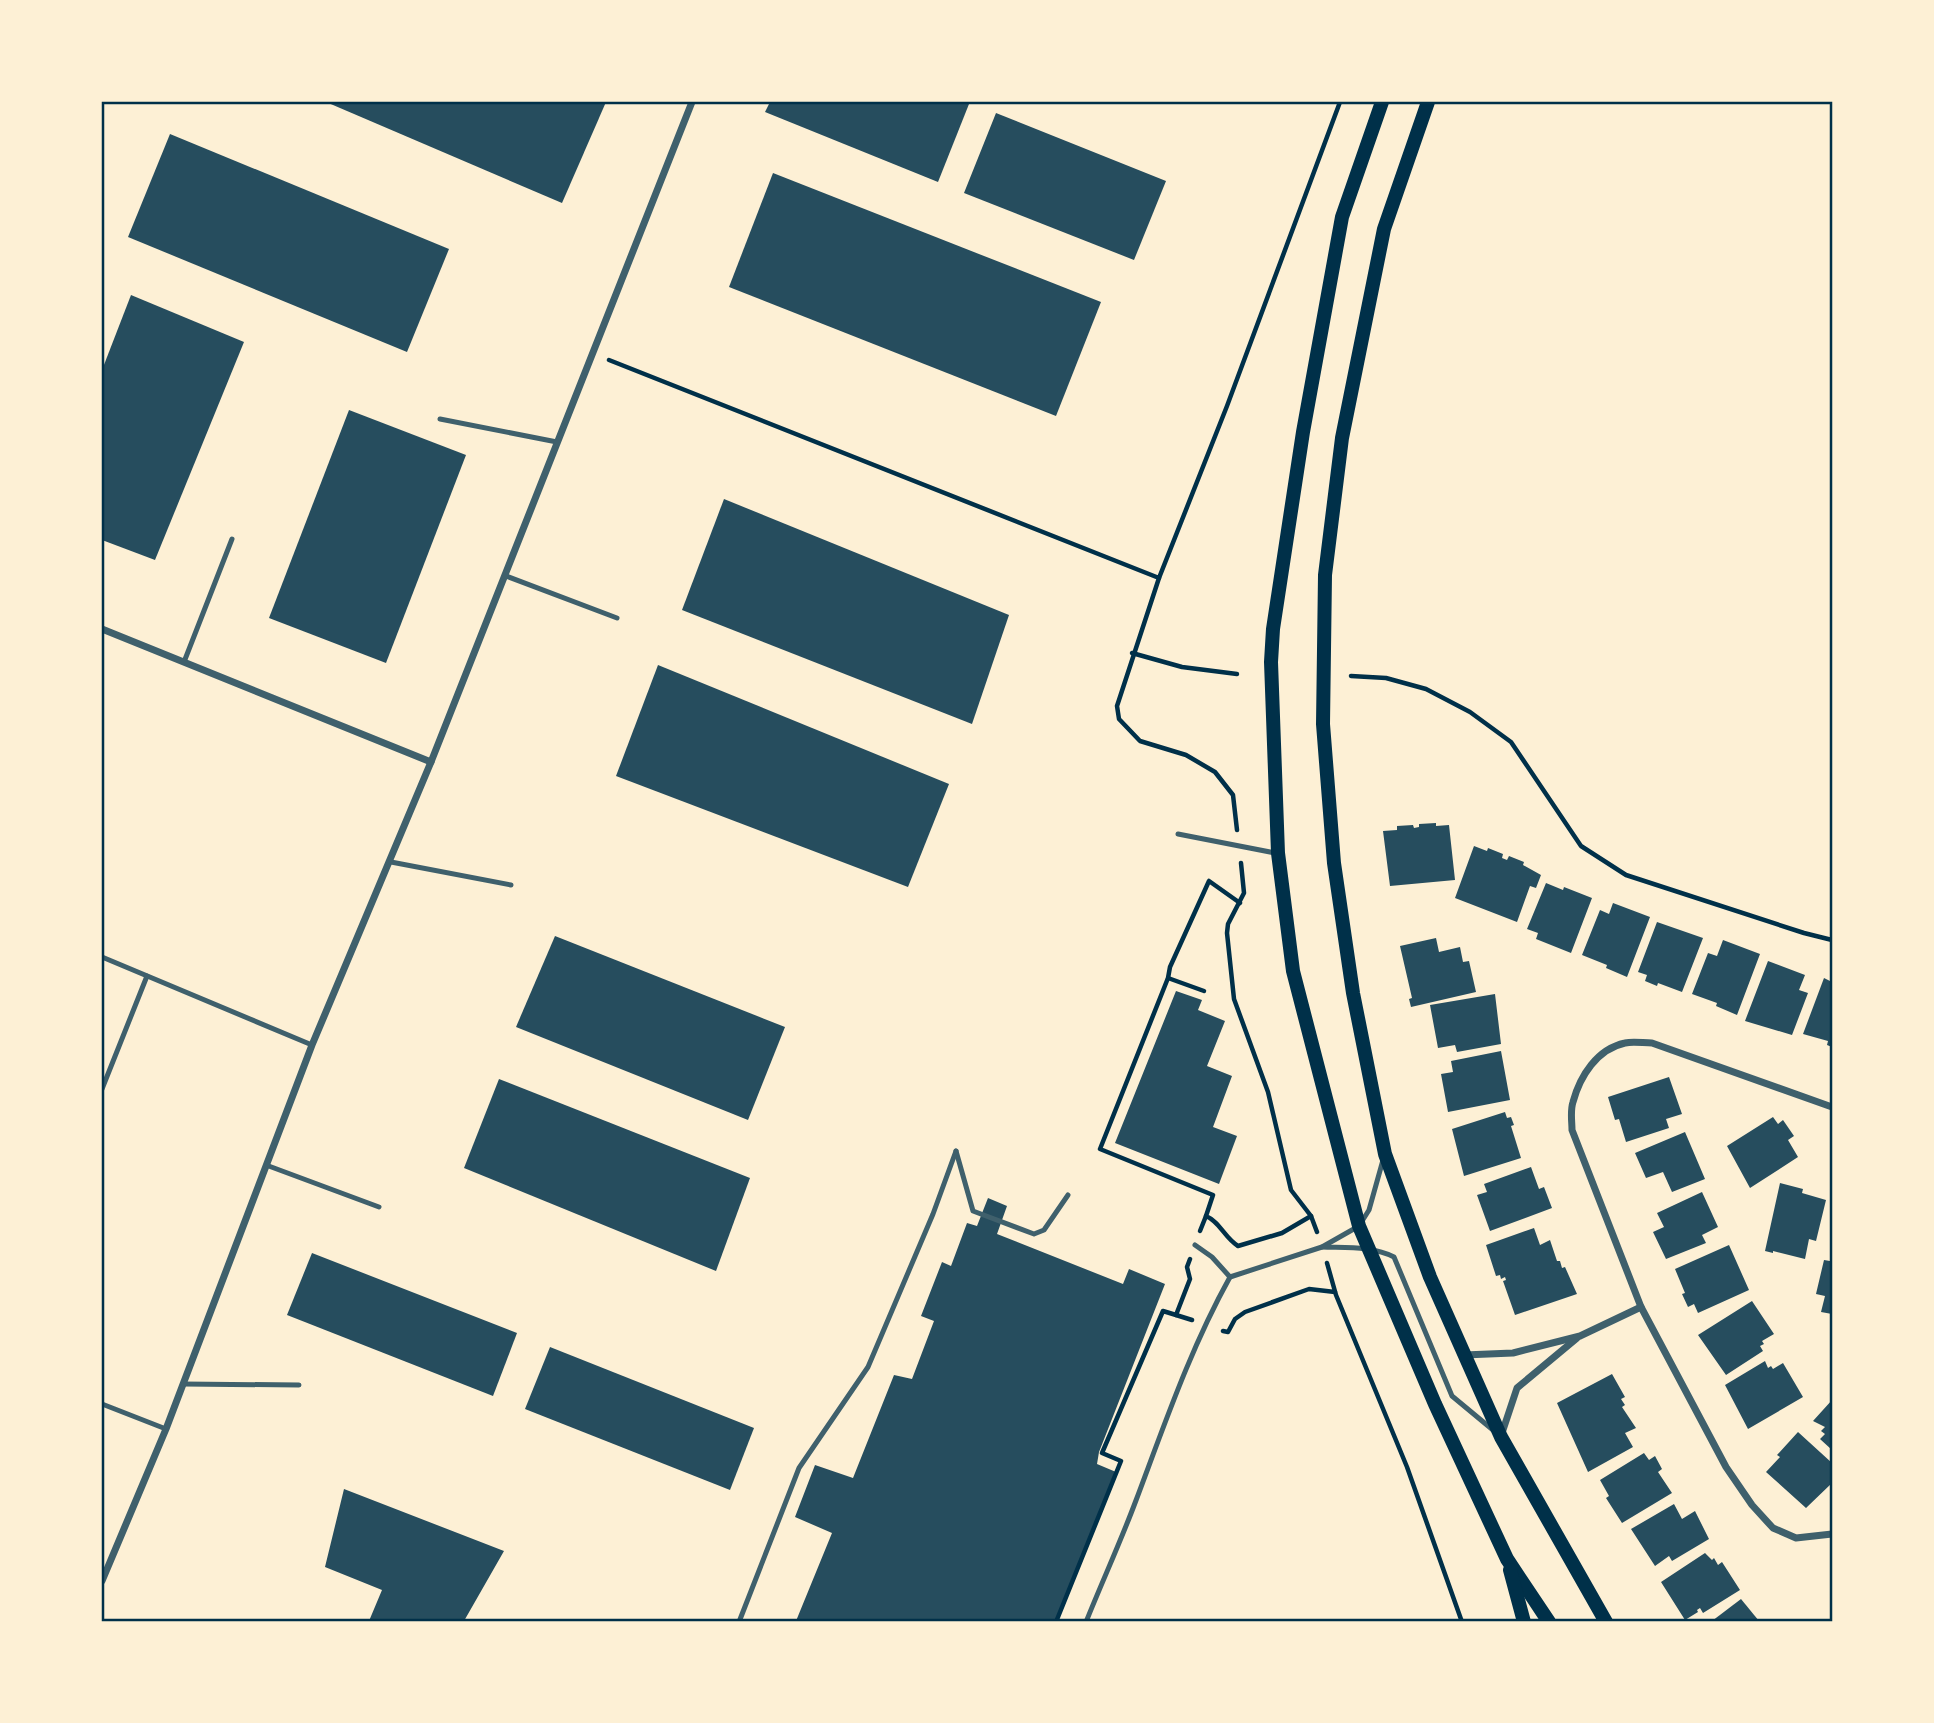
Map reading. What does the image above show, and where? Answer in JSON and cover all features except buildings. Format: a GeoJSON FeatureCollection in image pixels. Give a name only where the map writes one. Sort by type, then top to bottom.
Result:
{"type":"FeatureCollection","features":[{"type":"Feature","properties":{"kind":"main road"},"geometry":{"type":"LineString","coordinates":[[1382,102],[1342,217],[1303,432],[1273,629],[1271,662],[1278,853],[1293,971],[1359,1226],[1435,1404],[1507,1559],[1549,1622]]}},
{"type":"Feature","properties":{"kind":"main road"},"geometry":{"type":"LineString","coordinates":[[1428,102],[1384,229],[1342,438],[1325,575],[1323,724],[1334,863],[1353,993],[1385,1154],[1430,1277],[1501,1437],[1606,1622]]}},
{"type":"Feature","properties":{"kind":"main road"},"geometry":{"type":"LineString","coordinates":[[1507,1559],[1524,1622]]}},
{"type":"Feature","properties":{"kind":"street"},"geometry":{"type":"LineString","coordinates":[[102,1581],[166,1429],[313,1045],[391,862],[506,576],[692,102]]}},
{"type":"Feature","properties":{"kind":"street"},"geometry":{"type":"LineString","coordinates":[[102,629],[431,762]]}},
{"type":"Feature","properties":{"kind":"street"},"geometry":{"type":"LineString","coordinates":[[1832,1107],[1652,1043],[1626,1042],[1607,1050],[1594,1060],[1572,1104],[1572,1130],[1641,1307],[1726,1467],[1752,1505],[1773,1528],[1796,1538],[1832,1534]]}},
{"type":"Feature","properties":{"kind":"street"},"geometry":{"type":"LineString","coordinates":[[1463,1355],[1513,1353],[1580,1336],[1641,1307]]}},
{"type":"Feature","properties":{"kind":"street"},"geometry":{"type":"LineString","coordinates":[[1501,1437],[1517,1388],[1580,1336]]}},
{"type":"Feature","properties":{"kind":"lane"},"geometry":{"type":"LineString","coordinates":[[440,419],[557,442]]}},
{"type":"Feature","properties":{"kind":"lane"},"geometry":{"type":"LineString","coordinates":[[184,662],[232,539]]}},
{"type":"Feature","properties":{"kind":"lane"},"geometry":{"type":"LineString","coordinates":[[506,576],[617,618]]}},
{"type":"Feature","properties":{"kind":"lane"},"geometry":{"type":"LineString","coordinates":[[1178,834],[1278,853]]}},
{"type":"Feature","properties":{"kind":"lane"},"geometry":{"type":"LineString","coordinates":[[391,862],[510,885]]}},
{"type":"Feature","properties":{"kind":"lane"},"geometry":{"type":"LineString","coordinates":[[102,957],[313,1045]]}},
{"type":"Feature","properties":{"kind":"lane"},"geometry":{"type":"LineString","coordinates":[[102,1089],[147,976]]}},
{"type":"Feature","properties":{"kind":"lane"},"geometry":{"type":"LineString","coordinates":[[739,1622],[799,1468],[869,1367],[957,1151],[973,1211],[1034,1234],[1044,1230],[1068,1195]]}},
{"type":"Feature","properties":{"kind":"lane"},"geometry":{"type":"LineString","coordinates":[[1086,1622],[1134,1506],[1162,1425],[1205,1324],[1230,1277],[1322,1247],[1359,1226],[1369,1210],[1385,1154]]}},
{"type":"Feature","properties":{"kind":"lane"},"geometry":{"type":"LineString","coordinates":[[266,1165],[379,1208]]}},
{"type":"Feature","properties":{"kind":"lane"},"geometry":{"type":"LineString","coordinates":[[1195,1245],[1212,1257],[1230,1277]]}},
{"type":"Feature","properties":{"kind":"lane"},"geometry":{"type":"LineString","coordinates":[[1322,1247],[1369,1250],[1394,1256],[1452,1396],[1501,1437]]}},
{"type":"Feature","properties":{"kind":"lane"},"geometry":{"type":"LineString","coordinates":[[183,1384],[299,1385]]}},
{"type":"Feature","properties":{"kind":"lane"},"geometry":{"type":"LineString","coordinates":[[102,1404],[166,1429]]}},
{"type":"Feature","properties":{"kind":"path"},"geometry":{"type":"LineString","coordinates":[[1340,102],[1227,406],[1159,578],[1117,705],[1119,719],[1140,741],[1186,755],[1215,772],[1233,795],[1244,892],[1228,924],[1227,933],[1234,999],[1268,1092],[1291,1190],[1311,1216],[1336,1295],[1407,1467],[1462,1622]]}},
{"type":"Feature","properties":{"kind":"path"},"geometry":{"type":"LineString","coordinates":[[592,353],[1159,578]]}},
{"type":"Feature","properties":{"kind":"path"},"geometry":{"type":"LineString","coordinates":[[1132,653],[1182,667],[1237,674]]}},
{"type":"Feature","properties":{"kind":"path"},"geometry":{"type":"LineString","coordinates":[[1351,676],[1386,678],[1426,690],[1470,712],[1511,742],[1581,846],[1626,874],[1832,940]]}},
{"type":"Feature","properties":{"kind":"path"},"geometry":{"type":"LineString","coordinates":[[1240,903],[1209,881],[1170,967],[1100,1149],[1213,1195],[1206,1216],[1215,1220],[1229,1241],[1238,1246],[1282,1233],[1311,1216]]}},
{"type":"Feature","properties":{"kind":"path"},"geometry":{"type":"LineString","coordinates":[[1168,978],[1204,991]]}},
{"type":"Feature","properties":{"kind":"path"},"geometry":{"type":"LineString","coordinates":[[1056,1622],[1121,1461],[1102,1453],[1163,1311],[1176,1315]]}}]}
